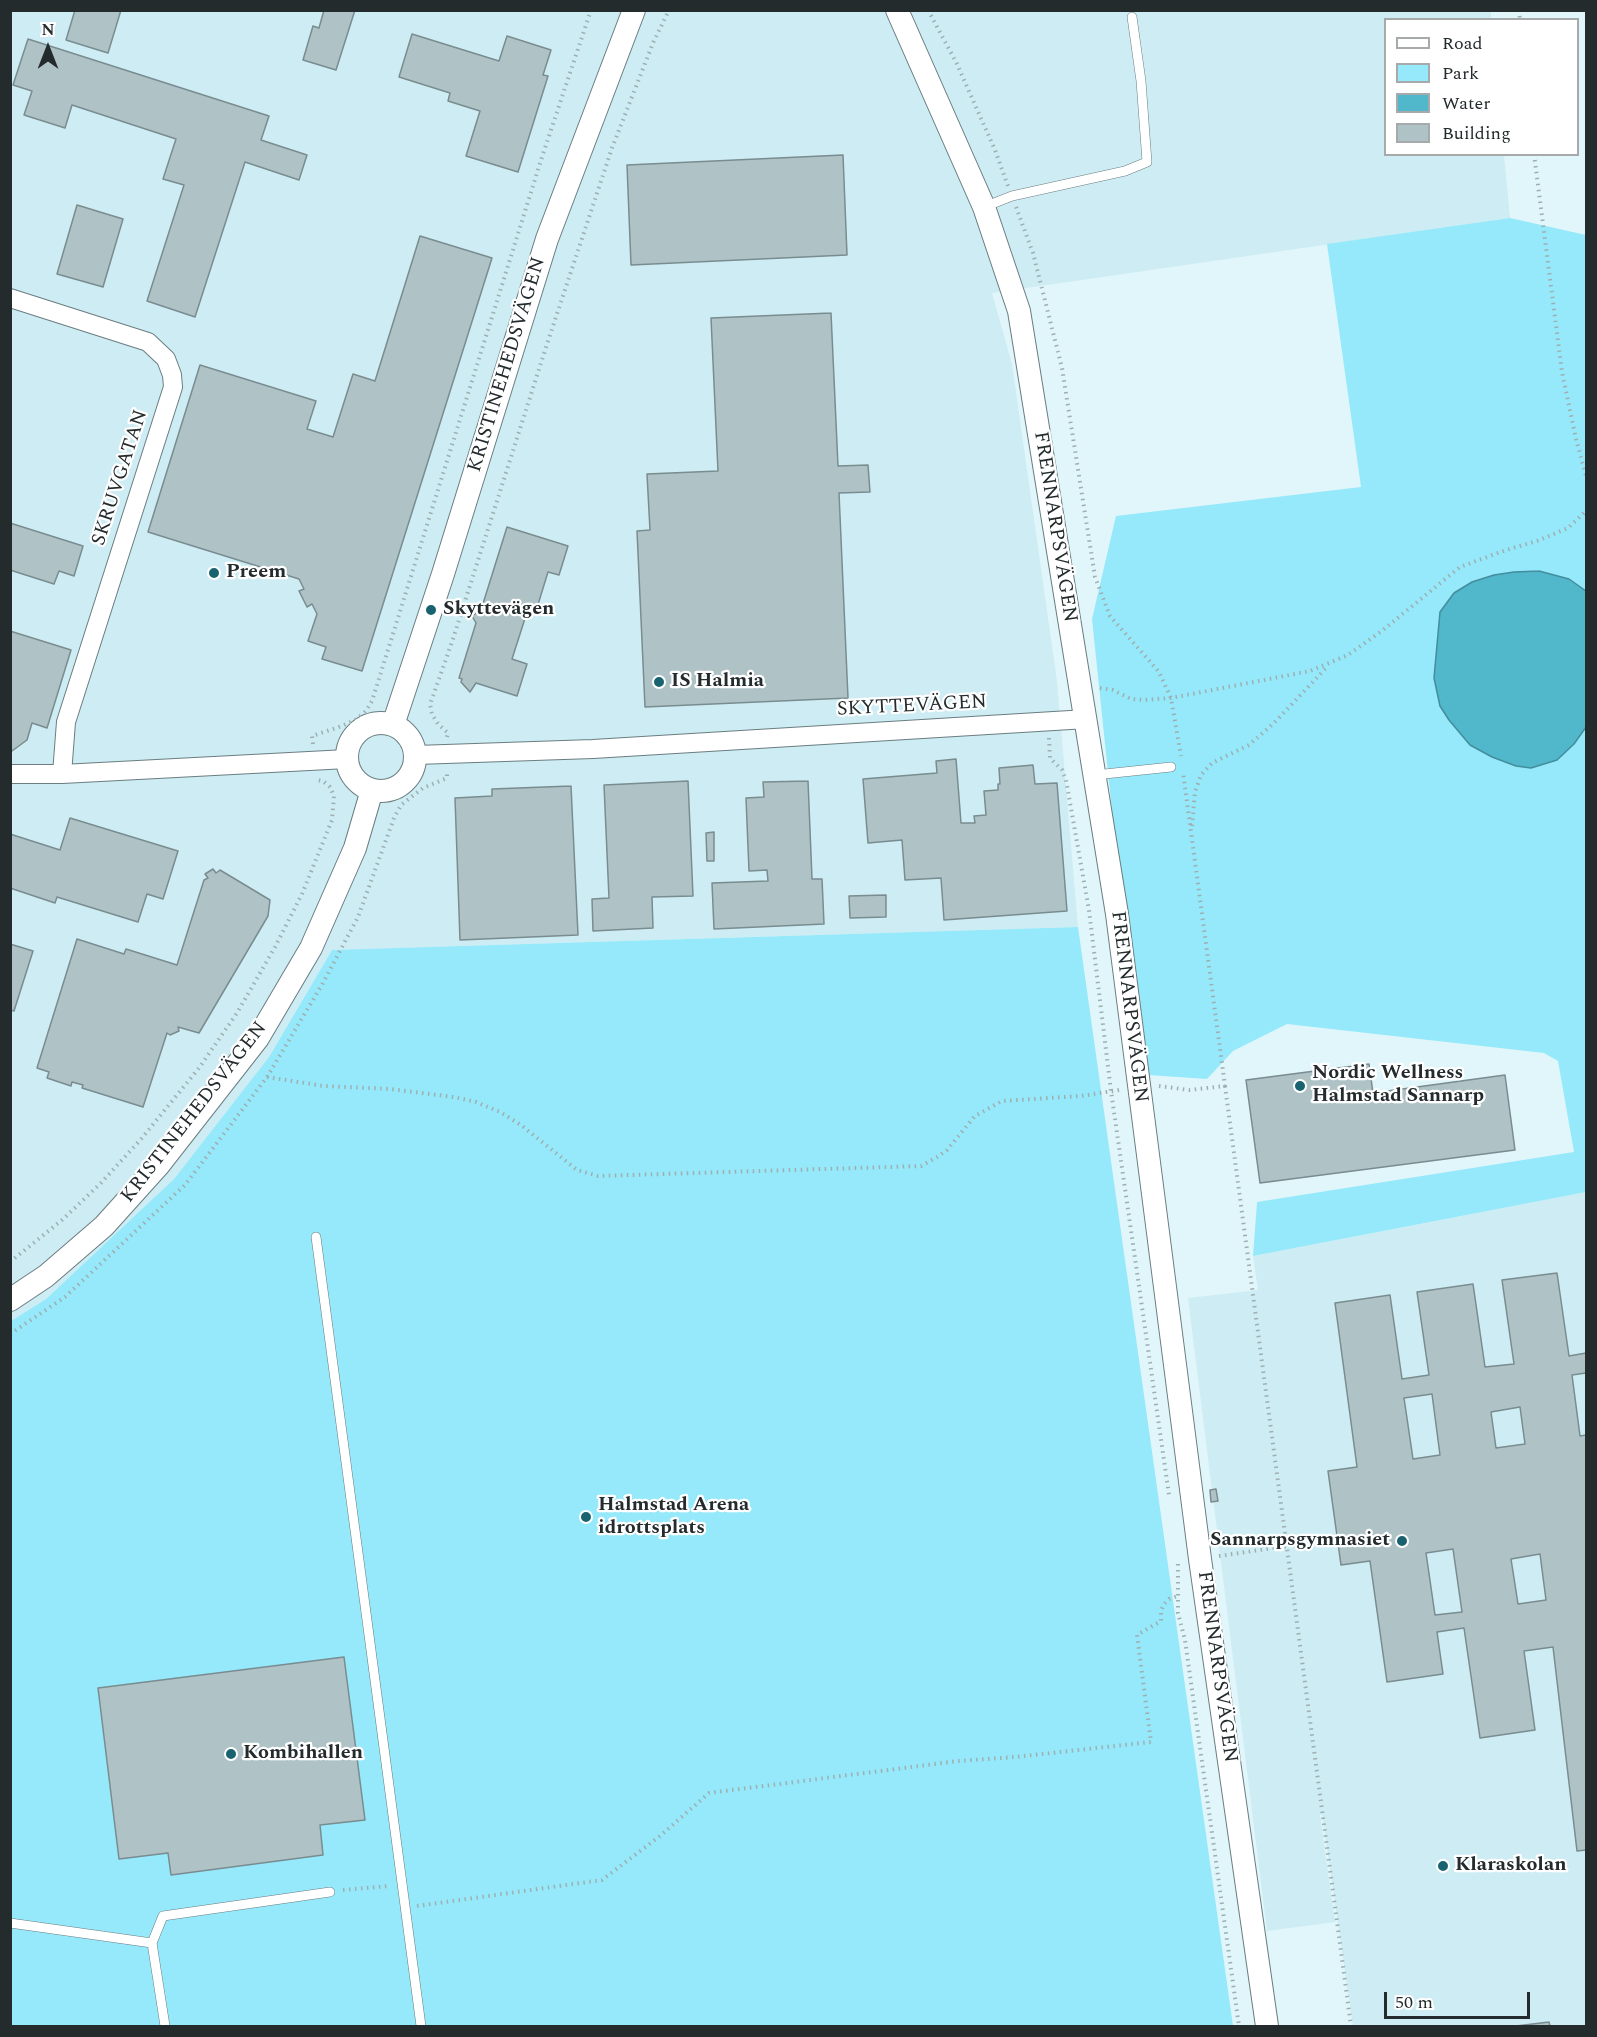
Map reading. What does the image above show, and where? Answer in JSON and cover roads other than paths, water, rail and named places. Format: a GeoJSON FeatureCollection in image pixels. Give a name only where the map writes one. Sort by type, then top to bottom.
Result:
{"type":"FeatureCollection","features":[{"type":"Feature","properties":{"kind":"street","name":"KRISTINEHEDSVÄGEN"},"geometry":{"type":"LineString","coordinates":[[393,724],[444,574],[546,239],[634,10]]}},
{"type":"Feature","properties":{"kind":"street","name":"FRENNARPSVÄGEN"},"geometry":{"type":"LineString","coordinates":[[897,10],[984,207],[1019,311],[1117,914],[1200,1559],[1267,2026]]}},
{"type":"Feature","properties":{"kind":"street","name":"SKRUVGATAN"},"geometry":{"type":"LineString","coordinates":[[10,298],[148,342],[166,359],[172,375],[173,387],[170,398],[66,722],[62,774]]}},
{"type":"Feature","properties":{"kind":"street","name":"SKYTTEVÄGEN"},"geometry":{"type":"LineString","coordinates":[[416,755],[593,749],[1087,719]]}},
{"type":"Feature","properties":{"kind":"street"},"geometry":{"type":"LineString","coordinates":[[380,722],[393,724],[409,737],[416,755],[413,770],[405,782],[387,791],[372,790],[360,783],[352,776],[347,759],[351,741],[363,728],[380,722]]}},
{"type":"Feature","properties":{"kind":"street"},"geometry":{"type":"LineString","coordinates":[[10,774],[62,774],[347,759]]}},
{"type":"Feature","properties":{"kind":"street","name":"KRISTINEHEDSVÄGEN"},"geometry":{"type":"LineString","coordinates":[[10,1300],[46,1276],[104,1226],[158,1166],[258,1038],[311,948],[355,848],[372,790]]}},
{"type":"Feature","properties":{"kind":"lane"},"geometry":{"type":"LineString","coordinates":[[984,207],[1012,196],[1125,171],[1147,162],[1141,81],[1132,16]]}},
{"type":"Feature","properties":{"kind":"lane"},"geometry":{"type":"LineString","coordinates":[[1095,775],[1171,767]]}},
{"type":"Feature","properties":{"kind":"lane"},"geometry":{"type":"LineString","coordinates":[[316,1237],[421,2026]]}},
{"type":"Feature","properties":{"kind":"lane"},"geometry":{"type":"LineString","coordinates":[[165,2026],[152,1943],[163,1916],[330,1892]]}},
{"type":"Feature","properties":{"kind":"lane"},"geometry":{"type":"LineString","coordinates":[[10,1923],[152,1943]]}},
{"type":"Feature","properties":{"kind":"water"},"geometry":{"type":"Polygon","coordinates":[[[1539,571],[1569,579],[1586,591],[1586,727],[1574,744],[1557,760],[1531,768],[1516,766],[1492,757],[1470,745],[1440,706],[1434,678],[1440,612],[1454,593],[1472,582],[1494,575],[1539,571]]]}},
{"type":"Feature","properties":{"kind":"place","name":"Preem"},"geometry":{"type":"Point","coordinates":[214,573]}},
{"type":"Feature","properties":{"kind":"place","name":"Skyttevägen"},"geometry":{"type":"Point","coordinates":[431,610]}},
{"type":"Feature","properties":{"kind":"place","name":"IS Halmia"},"geometry":{"type":"Point","coordinates":[659,682]}},
{"type":"Feature","properties":{"kind":"place","name":"Nordic Wellness Halmstad Sannarp"},"geometry":{"type":"Point","coordinates":[1300,1086]}},
{"type":"Feature","properties":{"kind":"place","name":"Halmstad Arena idrottsplats"},"geometry":{"type":"Point","coordinates":[586,1517]}},
{"type":"Feature","properties":{"kind":"place","name":"Sannarpsgymnasiet"},"geometry":{"type":"Point","coordinates":[1402,1541]}},
{"type":"Feature","properties":{"kind":"place","name":"Kombihallen"},"geometry":{"type":"Point","coordinates":[231,1754]}},
{"type":"Feature","properties":{"kind":"place","name":"Klaraskolan"},"geometry":{"type":"Point","coordinates":[1443,1866]}}]}
